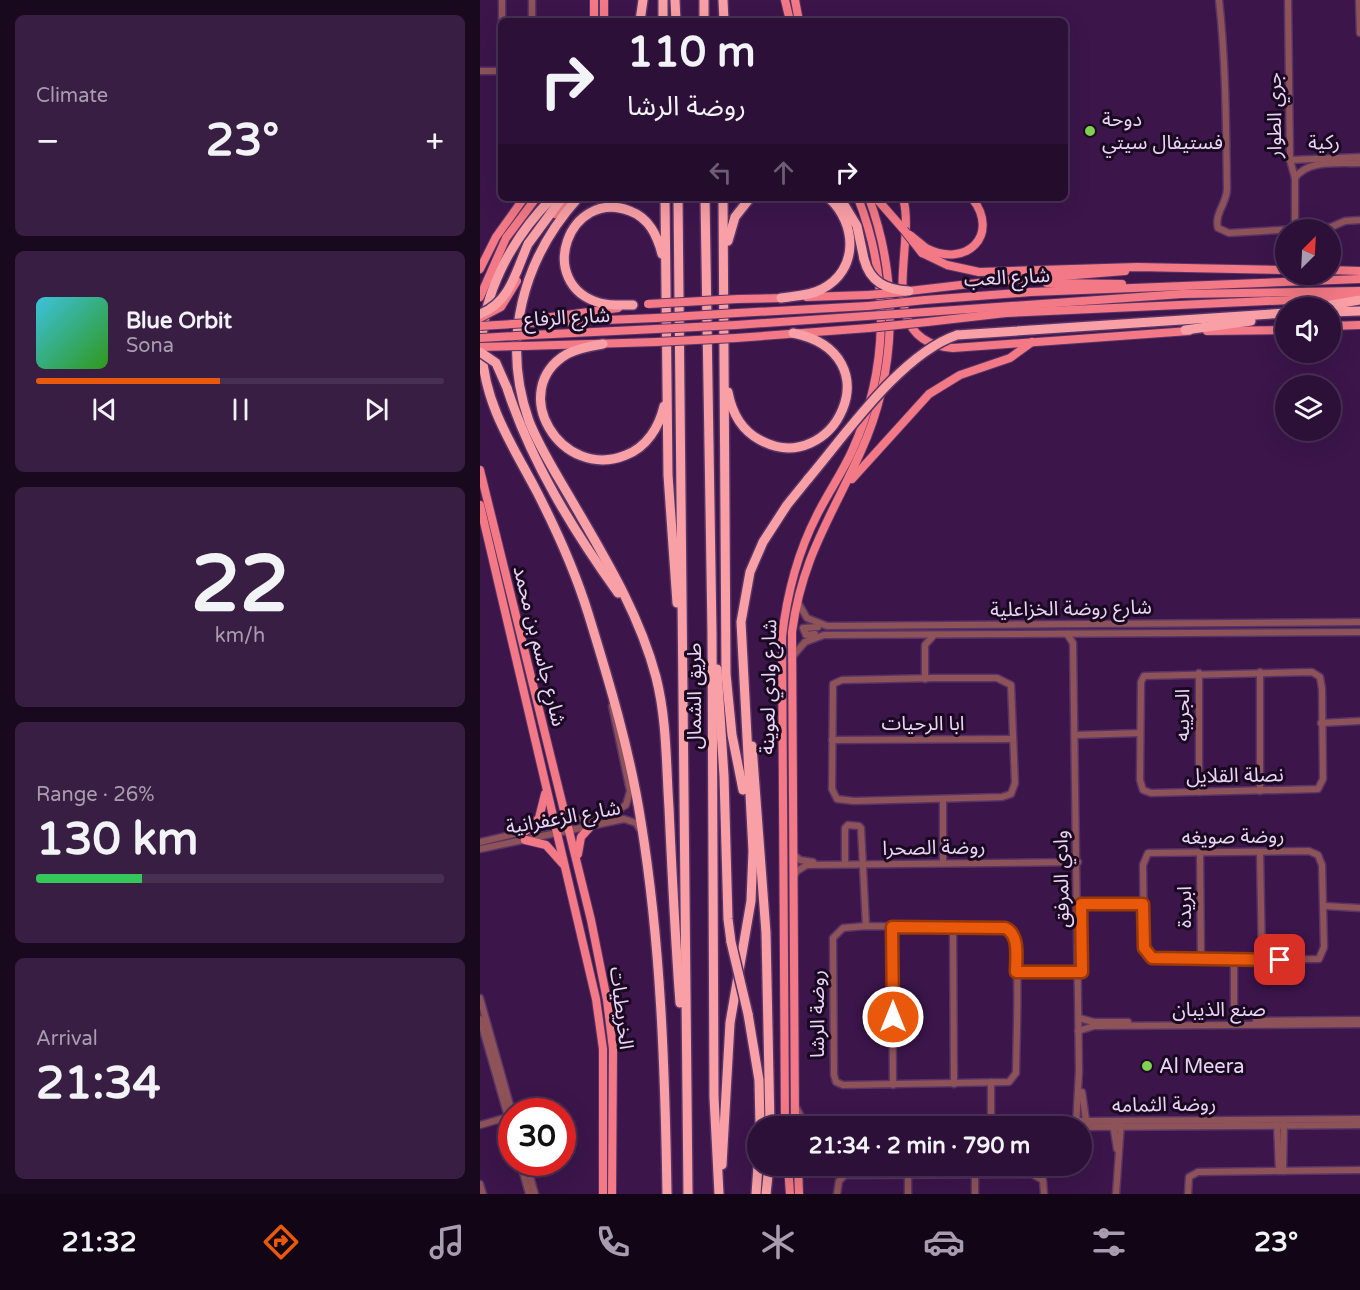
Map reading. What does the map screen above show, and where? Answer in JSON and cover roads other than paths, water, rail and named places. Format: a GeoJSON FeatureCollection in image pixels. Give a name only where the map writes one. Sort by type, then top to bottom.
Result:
{"type":"FeatureCollection","features":[{"type":"Feature","properties":{"kind":"highway"},"geometry":{"type":"LineString","coordinates":[[640,18],[643,0]]}},
{"type":"Feature","properties":{"kind":"highway"},"geometry":{"type":"LineString","coordinates":[[663,0],[663,18]]}},
{"type":"Feature","properties":{"kind":"highway"},"geometry":{"type":"LineString","coordinates":[[675,0],[676,18]]}},
{"type":"Feature","properties":{"kind":"highway"},"geometry":{"type":"LineString","coordinates":[[704,0],[704,18]]}},
{"type":"Feature","properties":{"kind":"highway"},"geometry":{"type":"LineString","coordinates":[[723,0],[724,18]]}},
{"type":"Feature","properties":{"kind":"highway"},"geometry":{"type":"LineString","coordinates":[[550,201],[516,242],[496,282],[484,322],[483,363],[487,389],[496,417],[550,517],[578,582],[632,778],[643,837],[658,961],[668,1194]]}},
{"type":"Feature","properties":{"kind":"highway"},"geometry":{"type":"LineString","coordinates":[[480,316],[503,299],[530,245],[560,201]]}},
{"type":"Feature","properties":{"kind":"highway"},"geometry":{"type":"LineString","coordinates":[[576,201],[551,232],[528,277],[517,331],[517,373],[524,403],[539,442],[615,576],[650,657],[664,722],[686,1077]]}},
{"type":"Feature","properties":{"kind":"highway"},"geometry":{"type":"LineString","coordinates":[[665,201],[666,395],[675,588],[682,629]]}},
{"type":"Feature","properties":{"kind":"highway","name":"طريق الشمال"},"geometry":{"type":"LineString","coordinates":[[678,201],[688,1194]]}},
{"type":"Feature","properties":{"kind":"highway","name":"طريق الشمال"},"geometry":{"type":"LineString","coordinates":[[705,201],[712,645],[714,1097],[719,1190]]}},
{"type":"Feature","properties":{"kind":"highway"},"geometry":{"type":"LineString","coordinates":[[723,201],[726,378],[726,674],[732,735],[753,851]]}},
{"type":"Feature","properties":{"kind":"highway"},"geometry":{"type":"LineString","coordinates":[[725,267],[733,222],[747,201]]}},
{"type":"Feature","properties":{"kind":"highway"},"geometry":{"type":"LineString","coordinates":[[781,298],[823,289],[838,277],[846,265],[850,247],[849,229],[840,211],[832,201]]}},
{"type":"Feature","properties":{"kind":"highway"},"geometry":{"type":"LineString","coordinates":[[842,201],[857,226],[864,259],[870,274],[882,286],[909,291]]}},
{"type":"Feature","properties":{"kind":"highway"},"geometry":{"type":"LineString","coordinates":[[633,305],[599,302],[584,295],[572,283],[565,267],[564,252],[569,233],[578,222],[593,212],[610,207],[635,213],[647,222],[656,235],[665,272]]}},
{"type":"Feature","properties":{"kind":"highway"},"geometry":{"type":"LineString","coordinates":[[1341,302],[1360,298]]}},
{"type":"Feature","properties":{"kind":"highway"},"geometry":{"type":"LineString","coordinates":[[1341,312],[1360,311]]}},
{"type":"Feature","properties":{"kind":"highway"},"geometry":{"type":"LineString","coordinates":[[719,1190],[725,1140],[730,1023],[751,901],[753,851],[741,622],[750,572],[774,524],[808,480],[911,362],[932,346],[957,335],[1275,316]]}},
{"type":"Feature","properties":{"kind":"highway"},"geometry":{"type":"LineString","coordinates":[[1185,330],[1275,317]]}},
{"type":"Feature","properties":{"kind":"highway"},"geometry":{"type":"LineString","coordinates":[[726,378],[734,412],[743,427],[757,438],[772,445],[790,447],[807,444],[822,436],[838,420],[844,406],[848,389],[845,371],[827,346],[814,339],[793,333]]}},
{"type":"Feature","properties":{"kind":"highway"},"geometry":{"type":"LineString","coordinates":[[603,344],[576,350],[563,357],[551,369],[543,386],[541,402],[544,418],[553,434],[566,448],[595,460],[613,460],[629,454],[642,447],[652,435],[663,410],[666,395]]}},
{"type":"Feature","properties":{"kind":"highway"},"geometry":{"type":"LineString","coordinates":[[480,352],[495,363],[507,388],[527,443],[551,489],[632,612]]}},
{"type":"Feature","properties":{"kind":"highway"},"geometry":{"type":"LineString","coordinates":[[712,645],[720,698],[726,808],[728,919],[759,1080],[760,1116]]}},
{"type":"Feature","properties":{"kind":"highway"},"geometry":{"type":"LineString","coordinates":[[744,690],[759,820],[766,933],[770,1116]]}},
{"type":"Feature","properties":{"kind":"highway"},"geometry":{"type":"LineString","coordinates":[[756,1194],[757,1176]]}},
{"type":"Feature","properties":{"kind":"highway"},"geometry":{"type":"LineString","coordinates":[[766,1194],[768,1176]]}},
{"type":"Feature","properties":{"kind":"main road"},"geometry":{"type":"LineString","coordinates":[[594,0],[594,18]]}},
{"type":"Feature","properties":{"kind":"main road"},"geometry":{"type":"LineString","coordinates":[[604,0],[604,18]]}},
{"type":"Feature","properties":{"kind":"main road"},"geometry":{"type":"LineString","coordinates":[[785,0],[789,18]]}},
{"type":"Feature","properties":{"kind":"main road"},"geometry":{"type":"LineString","coordinates":[[795,0],[798,18]]}},
{"type":"Feature","properties":{"kind":"main road"},"geometry":{"type":"LineString","coordinates":[[480,269],[496,237],[522,201]]}},
{"type":"Feature","properties":{"kind":"main road"},"geometry":{"type":"LineString","coordinates":[[480,297],[506,238],[534,201]]}},
{"type":"Feature","properties":{"kind":"main road"},"geometry":{"type":"LineString","coordinates":[[530,245],[567,201]]}},
{"type":"Feature","properties":{"kind":"main road","name":"شارع وادي لعوينة"},"geometry":{"type":"LineString","coordinates":[[785,1116],[782,637],[787,597],[798,559],[814,520],[857,438],[879,361],[881,331],[879,279],[874,245],[859,201]]}},
{"type":"Feature","properties":{"kind":"main road","name":"شارع وادي لعوينة"},"geometry":{"type":"LineString","coordinates":[[796,1116],[791,657],[796,598],[813,546],[839,497],[870,429],[885,378],[889,352],[888,278],[879,227],[870,201]]}},
{"type":"Feature","properties":{"kind":"main road"},"geometry":{"type":"LineString","coordinates":[[879,201],[924,250],[946,265],[979,272],[1137,267],[1275,270]]}},
{"type":"Feature","properties":{"kind":"main road"},"geometry":{"type":"LineString","coordinates":[[904,201],[907,218],[902,299],[908,318],[916,331],[931,342],[946,347],[1185,330],[1275,330]]}},
{"type":"Feature","properties":{"kind":"main road"},"geometry":{"type":"LineString","coordinates":[[924,250],[955,255],[969,251],[975,245],[982,222],[979,208],[974,201]]}},
{"type":"Feature","properties":{"kind":"main road"},"geometry":{"type":"LineString","coordinates":[[530,323],[545,318],[633,305],[868,295],[1031,279],[1090,276],[1137,267]]}},
{"type":"Feature","properties":{"kind":"main road"},"geometry":{"type":"LineString","coordinates":[[1341,270],[1360,271]]}},
{"type":"Feature","properties":{"kind":"main road"},"geometry":{"type":"LineString","coordinates":[[1031,279],[1042,282],[1154,287]]}},
{"type":"Feature","properties":{"kind":"main road","name":"شارع العب"},"geometry":{"type":"LineString","coordinates":[[656,318],[868,306],[975,295],[1360,279]]}},
{"type":"Feature","properties":{"kind":"main road","name":"شارع العب"},"geometry":{"type":"LineString","coordinates":[[656,329],[1182,294],[1360,291]]}},
{"type":"Feature","properties":{"kind":"main road"},"geometry":{"type":"LineString","coordinates":[[480,347],[736,338],[869,328],[1005,313],[1360,298]]}},
{"type":"Feature","properties":{"kind":"main road","name":"شارع الرفاع"},"geometry":{"type":"LineString","coordinates":[[480,326],[656,318]]}},
{"type":"Feature","properties":{"kind":"main road"},"geometry":{"type":"LineString","coordinates":[[1341,326],[1360,325]]}},
{"type":"Feature","properties":{"kind":"main road","name":"شارع الرفاع"},"geometry":{"type":"LineString","coordinates":[[480,338],[656,329]]}},
{"type":"Feature","properties":{"kind":"main road"},"geometry":{"type":"LineString","coordinates":[[839,497],[861,467],[929,394],[960,375],[1010,358],[1032,341]]}},
{"type":"Feature","properties":{"kind":"main road","name":"شارع جاسم بن محمد"},"geometry":{"type":"LineString","coordinates":[[480,470],[568,831]]}},
{"type":"Feature","properties":{"kind":"main road","name":"شارع جاسم بن محمد"},"geometry":{"type":"LineString","coordinates":[[480,505],[557,833]]}},
{"type":"Feature","properties":{"kind":"main road"},"geometry":{"type":"LineString","coordinates":[[526,831],[539,818],[546,789]]}},
{"type":"Feature","properties":{"kind":"main road"},"geometry":{"type":"LineString","coordinates":[[579,874],[578,844],[591,826]]}},
{"type":"Feature","properties":{"kind":"main road","name":"الخريطيات"},"geometry":{"type":"LineString","coordinates":[[568,831],[601,967],[611,1030],[612,1194]]}},
{"type":"Feature","properties":{"kind":"main road","name":"الخريطيات"},"geometry":{"type":"LineString","coordinates":[[557,833],[592,982],[602,1037],[603,1194]]}},
{"type":"Feature","properties":{"kind":"main road"},"geometry":{"type":"LineString","coordinates":[[525,840],[546,845],[564,864]]}},
{"type":"Feature","properties":{"kind":"main road"},"geometry":{"type":"LineString","coordinates":[[785,1023],[790,1116]]}},
{"type":"Feature","properties":{"kind":"main road"},"geometry":{"type":"LineString","coordinates":[[789,1176],[790,1194]]}},
{"type":"Feature","properties":{"kind":"main road"},"geometry":{"type":"LineString","coordinates":[[798,1176],[799,1194]]}},
{"type":"Feature","properties":{"kind":"street"},"geometry":{"type":"LineString","coordinates":[[502,0],[502,18]]}},
{"type":"Feature","properties":{"kind":"street"},"geometry":{"type":"LineString","coordinates":[[532,0],[532,18]]}},
{"type":"Feature","properties":{"kind":"street"},"geometry":{"type":"LineString","coordinates":[[1219,0],[1224,45],[1227,191],[1217,224],[1225,233],[1275,230]]}},
{"type":"Feature","properties":{"kind":"street","name":"جري الطوار"},"geometry":{"type":"LineString","coordinates":[[1288,0],[1290,160],[1295,178],[1295,219]]}},
{"type":"Feature","properties":{"kind":"street"},"geometry":{"type":"LineString","coordinates":[[1359,0],[1360,33]]}},
{"type":"Feature","properties":{"kind":"street"},"geometry":{"type":"LineString","coordinates":[[480,71],[498,71]]}},
{"type":"Feature","properties":{"kind":"street","name":"ركية"},"geometry":{"type":"LineString","coordinates":[[1290,160],[1360,157]]}},
{"type":"Feature","properties":{"kind":"street"},"geometry":{"type":"LineString","coordinates":[[1295,178],[1300,171],[1312,165],[1360,163]]}},
{"type":"Feature","properties":{"kind":"street"},"geometry":{"type":"LineString","coordinates":[[1341,223],[1360,220]]}},
{"type":"Feature","properties":{"kind":"street"},"geometry":{"type":"LineString","coordinates":[[796,598],[807,618],[827,626]]}},
{"type":"Feature","properties":{"kind":"street","name":"شارع روضة الخزاعلية"},"geometry":{"type":"LineString","coordinates":[[1360,622],[805,626],[802,631],[806,635],[1360,632]]}},
{"type":"Feature","properties":{"kind":"street","name":"شارع روضة الخزاعلية"},"geometry":{"type":"LineString","coordinates":[[791,657],[809,639],[829,634]]}},
{"type":"Feature","properties":{"kind":"street"},"geometry":{"type":"LineString","coordinates":[[924,648],[927,640],[934,634]]}},
{"type":"Feature","properties":{"kind":"street","name":"وادي المرفق"},"geometry":{"type":"LineString","coordinates":[[1067,634],[1073,643],[1077,735]]}},
{"type":"Feature","properties":{"kind":"street","name":"وادي المرفق"},"geometry":{"type":"LineString","coordinates":[[1081,634],[1076,644],[1081,1116]]}},
{"type":"Feature","properties":{"kind":"street"},"geometry":{"type":"LineString","coordinates":[[914,635],[922,641],[924,648],[925,679]]}},
{"type":"Feature","properties":{"kind":"street"},"geometry":{"type":"LineString","coordinates":[[1260,672],[1260,791]]}},
{"type":"Feature","properties":{"kind":"street","name":"نصلة القلايل"},"geometry":{"type":"LineString","coordinates":[[1260,672],[1312,672],[1319,675],[1322,689],[1323,779],[1320,788],[1311,791],[1151,794],[1143,790],[1140,780],[1142,678],[1150,674],[1260,672]]}},
{"type":"Feature","properties":{"kind":"street","name":"الجريبه"},"geometry":{"type":"LineString","coordinates":[[1199,673],[1199,792]]}},
{"type":"Feature","properties":{"kind":"street"},"geometry":{"type":"LineString","coordinates":[[997,678],[1007,681],[1013,691],[1013,739],[1015,783],[1011,794],[1002,797],[943,799],[854,801],[837,799],[832,789],[831,690],[836,682],[997,678]]}},
{"type":"Feature","properties":{"kind":"street","name":"شارع الزعفرانية"},"geometry":{"type":"LineString","coordinates":[[480,842],[618,810],[629,800],[630,791],[614,723],[611,696]]}},
{"type":"Feature","properties":{"kind":"street"},"geometry":{"type":"LineString","coordinates":[[1321,723],[1360,721]]}},
{"type":"Feature","properties":{"kind":"street"},"geometry":{"type":"LineString","coordinates":[[1077,735],[1140,734]]}},
{"type":"Feature","properties":{"kind":"street","name":"ابا الرحيات"},"geometry":{"type":"LineString","coordinates":[[832,740],[1013,739]]}},
{"type":"Feature","properties":{"kind":"street"},"geometry":{"type":"LineString","coordinates":[[943,799],[943,862]]}},
{"type":"Feature","properties":{"kind":"street","name":"شارع الزعفرانية"},"geometry":{"type":"LineString","coordinates":[[480,849],[627,819],[638,825],[643,837]]}},
{"type":"Feature","properties":{"kind":"street"},"geometry":{"type":"LineString","coordinates":[[844,861],[845,828],[848,825],[861,828],[866,926]]}},
{"type":"Feature","properties":{"kind":"street","name":"روضة صويغه"},"geometry":{"type":"LineString","coordinates":[[1309,851],[1318,855],[1322,865],[1325,908],[1324,951],[1319,959],[1158,960],[1147,955],[1144,948],[1143,904],[1143,865],[1146,855],[1260,853],[1309,851]]}},
{"type":"Feature","properties":{"kind":"street","name":"ابريدة"},"geometry":{"type":"LineString","coordinates":[[1200,853],[1201,960]]}},
{"type":"Feature","properties":{"kind":"street"},"geometry":{"type":"LineString","coordinates":[[1260,853],[1262,960]]}},
{"type":"Feature","properties":{"kind":"street","name":"روضة الصحرا"},"geometry":{"type":"LineString","coordinates":[[793,854],[807,862],[863,863]]}},
{"type":"Feature","properties":{"kind":"street","name":"روضة الصحرا"},"geometry":{"type":"LineString","coordinates":[[793,877],[807,865],[1079,860]]}},
{"type":"Feature","properties":{"kind":"street"},"geometry":{"type":"LineString","coordinates":[[1079,904],[1143,904]]}},
{"type":"Feature","properties":{"kind":"street"},"geometry":{"type":"LineString","coordinates":[[1325,908],[1360,908]]}},
{"type":"Feature","properties":{"kind":"street","name":"روضة الرشا"},"geometry":{"type":"LineString","coordinates":[[866,926],[1009,929],[1015,937],[1016,972],[1015,1076],[1009,1082],[893,1085],[843,1085],[836,1082],[834,1076],[833,938],[843,928],[866,926]]}},
{"type":"Feature","properties":{"kind":"street"},"geometry":{"type":"LineString","coordinates":[[892,927],[893,1085]]}},
{"type":"Feature","properties":{"kind":"street"},"geometry":{"type":"LineString","coordinates":[[953,927],[954,1084]]}},
{"type":"Feature","properties":{"kind":"street"},"geometry":{"type":"LineString","coordinates":[[1234,960],[1234,1023]]}},
{"type":"Feature","properties":{"kind":"street"},"geometry":{"type":"LineString","coordinates":[[1016,972],[1080,972]]}},
{"type":"Feature","properties":{"kind":"street"},"geometry":{"type":"LineString","coordinates":[[480,998],[506,1098]]}},
{"type":"Feature","properties":{"kind":"street","name":"صنع الذيبان"},"geometry":{"type":"LineString","coordinates":[[1080,1018],[1094,1022],[1234,1023]]}},
{"type":"Feature","properties":{"kind":"street"},"geometry":{"type":"LineString","coordinates":[[480,1019],[505,1098]]}},
{"type":"Feature","properties":{"kind":"street","name":"صنع الذيبان"},"geometry":{"type":"LineString","coordinates":[[1080,1030],[1094,1026],[1360,1022]]}},
{"type":"Feature","properties":{"kind":"street"},"geometry":{"type":"LineString","coordinates":[[989,1082],[989,1116]]}},
{"type":"Feature","properties":{"kind":"street","name":"روضة الثمامه"},"geometry":{"type":"LineString","coordinates":[[796,1107],[800,1116]]}},
{"type":"Feature","properties":{"kind":"street"},"geometry":{"type":"LineString","coordinates":[[480,1125],[498,1119]]}},
{"type":"Feature","properties":{"kind":"street","name":"روضة الثمامه"},"geometry":{"type":"LineString","coordinates":[[1281,1123],[1360,1119]]}},
{"type":"Feature","properties":{"kind":"street"},"geometry":{"type":"LineString","coordinates":[[1281,1123],[1281,1171]]}},
{"type":"Feature","properties":{"kind":"street","name":"روضة الثمامه"},"geometry":{"type":"LineString","coordinates":[[1092,1125],[1281,1123],[1360,1125]]}},
{"type":"Feature","properties":{"kind":"street"},"geometry":{"type":"LineString","coordinates":[[1116,1194],[1117,1124]]}},
{"type":"Feature","properties":{"kind":"street"},"geometry":{"type":"LineString","coordinates":[[1188,1194],[1190,1177],[1198,1172],[1360,1170]]}},
{"type":"Feature","properties":{"kind":"street"},"geometry":{"type":"LineString","coordinates":[[524,1176],[529,1194]]}},
{"type":"Feature","properties":{"kind":"street"},"geometry":{"type":"LineString","coordinates":[[530,1176],[534,1194]]}},
{"type":"Feature","properties":{"kind":"street"},"geometry":{"type":"LineString","coordinates":[[837,1194],[838,1184],[843,1176]]}},
{"type":"Feature","properties":{"kind":"street"},"geometry":{"type":"LineString","coordinates":[[908,1176],[908,1194]]}},
{"type":"Feature","properties":{"kind":"street"},"geometry":{"type":"LineString","coordinates":[[975,1176],[975,1194]]}},
{"type":"Feature","properties":{"kind":"street"},"geometry":{"type":"LineString","coordinates":[[1038,1176],[1043,1180],[1044,1194]]}},
{"type":"Feature","properties":{"kind":"street"},"geometry":{"type":"LineString","coordinates":[[480,1184],[483,1194]]}},
{"type":"Feature","properties":{"kind":"place","name":"دوحة فستيفال سيتي"},"geometry":{"type":"Point","coordinates":[1090,131]}},
{"type":"Feature","properties":{"kind":"place","name":"Al Meera"},"geometry":{"type":"Point","coordinates":[1147,1066]}}]}
